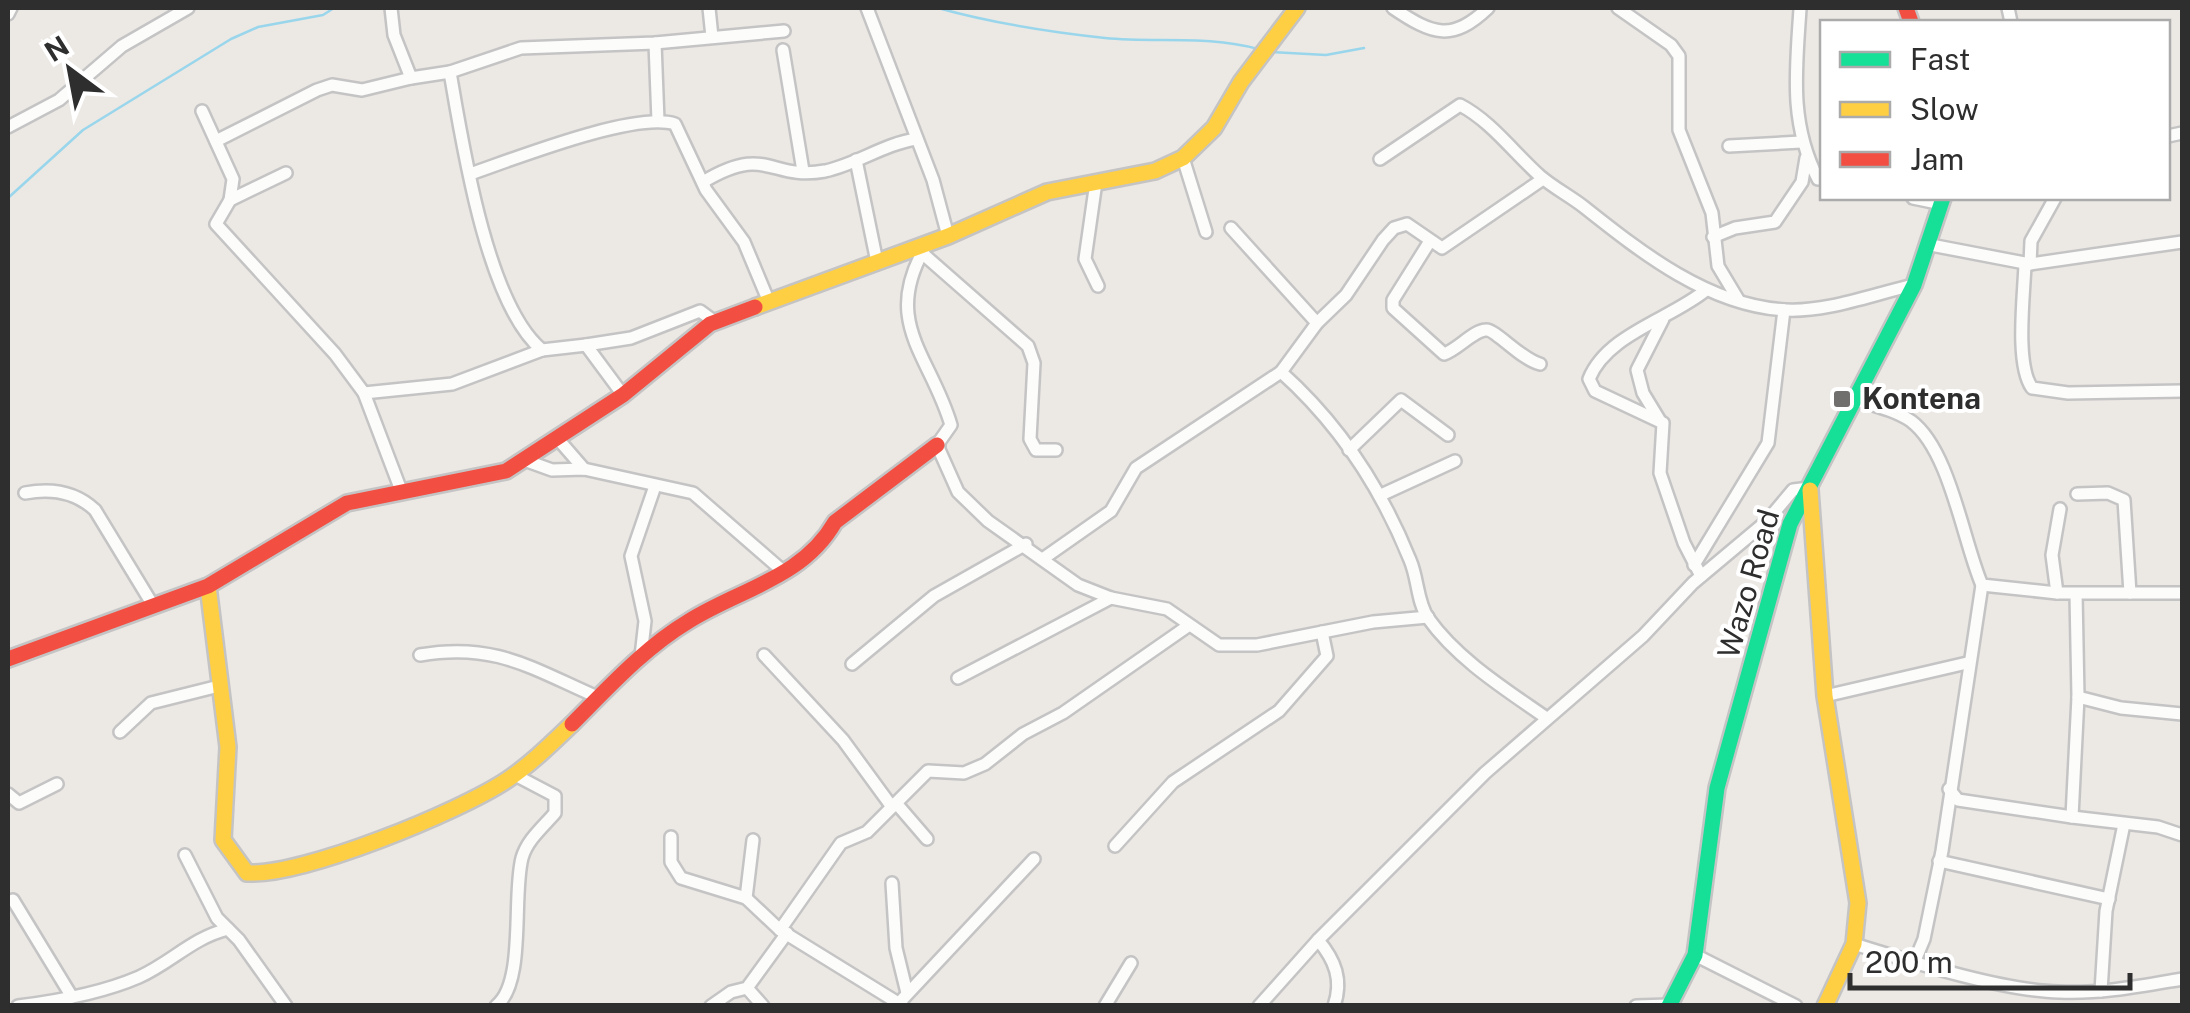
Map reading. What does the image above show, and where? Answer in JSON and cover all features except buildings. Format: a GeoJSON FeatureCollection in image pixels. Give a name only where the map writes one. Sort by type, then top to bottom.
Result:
{"type":"FeatureCollection","features":[{"type":"Feature","properties":{"kind":"street"},"geometry":{"type":"LineString","coordinates":[[8,14],[11,8]]}},
{"type":"Feature","properties":{"kind":"street"},"geometry":{"type":"LineString","coordinates":[[8,127],[59,100],[131,39],[188,8]]}},
{"type":"Feature","properties":{"kind":"street"},"geometry":{"type":"LineString","coordinates":[[391,8],[394,34],[411,78]]}},
{"type":"Feature","properties":{"kind":"street"},"geometry":{"type":"LineString","coordinates":[[709,8],[712,37]]}},
{"type":"Feature","properties":{"kind":"street"},"geometry":{"type":"LineString","coordinates":[[867,8],[948,236]]}},
{"type":"Feature","properties":{"kind":"street"},"geometry":{"type":"LineString","coordinates":[[8,659],[208,586],[347,503],[506,471],[528,461],[622,395],[698,331],[715,322],[924,248],[1047,192],[1154,171],[1183,158],[1214,128],[1240,82],[1297,8]]}},
{"type":"Feature","properties":{"kind":"street"},"geometry":{"type":"LineString","coordinates":[[1393,8],[1432,29],[1451,32],[1464,29],[1488,8]]}},
{"type":"Feature","properties":{"kind":"street"},"geometry":{"type":"LineString","coordinates":[[1618,8],[1671,45],[1679,56],[1679,130],[1707,199],[1718,266],[1739,302]]}},
{"type":"Feature","properties":{"kind":"street"},"geometry":{"type":"LineString","coordinates":[[1800,8],[1796,122],[1806,158],[1820,176]]}},
{"type":"Feature","properties":{"kind":"street"},"geometry":{"type":"LineString","coordinates":[[216,141],[332,85],[362,90],[450,72],[521,48],[655,43],[784,31]]}},
{"type":"Feature","properties":{"kind":"street"},"geometry":{"type":"LineString","coordinates":[[655,43],[658,121]]}},
{"type":"Feature","properties":{"kind":"street"},"geometry":{"type":"LineString","coordinates":[[783,50],[803,170]]}},
{"type":"Feature","properties":{"kind":"street"},"geometry":{"type":"LineString","coordinates":[[450,72],[483,232],[510,301],[542,350]]}},
{"type":"Feature","properties":{"kind":"street"},"geometry":{"type":"LineString","coordinates":[[1380,159],[1460,105],[1484,122],[1543,178],[1648,259],[1677,270],[1706,290],[1739,302],[1784,310],[1826,306],[1914,285]]}},
{"type":"Feature","properties":{"kind":"street"},"geometry":{"type":"LineString","coordinates":[[202,111],[233,174],[230,200],[216,224],[335,354],[364,393],[402,492]]}},
{"type":"Feature","properties":{"kind":"street"},"geometry":{"type":"LineString","coordinates":[[470,174],[583,137],[658,121],[675,124],[704,182],[744,242],[769,302]]}},
{"type":"Feature","properties":{"kind":"street"},"geometry":{"type":"LineString","coordinates":[[704,182],[732,166],[752,161],[826,170],[916,138]]}},
{"type":"Feature","properties":{"kind":"street"},"geometry":{"type":"LineString","coordinates":[[1729,146],[1801,142]]}},
{"type":"Feature","properties":{"kind":"street"},"geometry":{"type":"LineString","coordinates":[[1183,158],[1206,232]]}},
{"type":"Feature","properties":{"kind":"street"},"geometry":{"type":"LineString","coordinates":[[1712,237],[1734,228],[1775,222],[1802,182],[1806,158]]}},
{"type":"Feature","properties":{"kind":"street"},"geometry":{"type":"LineString","coordinates":[[856,160],[877,262]]}},
{"type":"Feature","properties":{"kind":"street"},"geometry":{"type":"LineString","coordinates":[[230,200],[286,173]]}},
{"type":"Feature","properties":{"kind":"street"},"geometry":{"type":"LineString","coordinates":[[1044,558],[1112,511],[1128,475],[1136,468],[1281,372],[1316,323],[1346,295],[1394,228],[1408,224],[1442,248],[1543,178]]}},
{"type":"Feature","properties":{"kind":"street"},"geometry":{"type":"LineString","coordinates":[[1096,182],[1085,259],[1098,286]]}},
{"type":"Feature","properties":{"kind":"street"},"geometry":{"type":"LineString","coordinates":[[2054,200],[2037,224],[2028,264],[2024,377],[2032,388],[2054,392],[2182,391]]}},
{"type":"Feature","properties":{"kind":"street","name":"Wazo Road"},"geometry":{"type":"LineString","coordinates":[[1669,1005],[1695,955],[1717,788],[1762,638],[1790,524],[1914,285],[1931,245],[1943,201]]}},
{"type":"Feature","properties":{"kind":"street"},"geometry":{"type":"LineString","coordinates":[[1231,228],[1316,323]]}},
{"type":"Feature","properties":{"kind":"street"},"geometry":{"type":"LineString","coordinates":[[1430,241],[1393,300],[1394,308],[1444,354],[1456,350],[1482,330],[1491,330],[1526,360],[1540,364]]}},
{"type":"Feature","properties":{"kind":"street"},"geometry":{"type":"LineString","coordinates":[[1931,245],[2028,264],[2182,242]]}},
{"type":"Feature","properties":{"kind":"street"},"geometry":{"type":"LineString","coordinates":[[208,586],[228,747],[223,840],[236,863],[254,876],[333,856],[515,775],[641,656],[692,618],[784,572],[831,532],[835,522],[937,445],[951,425],[908,325],[908,282],[924,248]]}},
{"type":"Feature","properties":{"kind":"street"},"geometry":{"type":"LineString","coordinates":[[924,248],[1028,346],[1034,363],[1030,439],[1036,450],[1056,450]]}},
{"type":"Feature","properties":{"kind":"street"},"geometry":{"type":"LineString","coordinates":[[1660,421],[1595,391],[1589,380],[1618,347],[1706,290]]}},
{"type":"Feature","properties":{"kind":"street"},"geometry":{"type":"LineString","coordinates":[[1261,1005],[1318,940],[1546,717],[1644,636],[1698,570],[1768,443],[1784,310]]}},
{"type":"Feature","properties":{"kind":"street"},"geometry":{"type":"LineString","coordinates":[[364,393],[452,384],[542,350],[631,338],[700,311],[715,322]]}},
{"type":"Feature","properties":{"kind":"street"},"geometry":{"type":"LineString","coordinates":[[1663,318],[1637,370],[1643,392],[1664,427],[1660,473],[1698,570]]}},
{"type":"Feature","properties":{"kind":"street"},"geometry":{"type":"LineString","coordinates":[[586,345],[622,395]]}},
{"type":"Feature","properties":{"kind":"street"},"geometry":{"type":"LineString","coordinates":[[1281,372],[1324,410],[1381,495],[1412,563],[1428,617],[1477,668],[1546,717]]}},
{"type":"Feature","properties":{"kind":"street"},"geometry":{"type":"LineString","coordinates":[[1853,398],[1912,422],[1923,435],[1949,485],[1982,585],[1939,861],[1924,939],[1914,963]]}},
{"type":"Feature","properties":{"kind":"street"},"geometry":{"type":"LineString","coordinates":[[1348,450],[1401,400],[1448,434]]}},
{"type":"Feature","properties":{"kind":"street"},"geometry":{"type":"LineString","coordinates":[[558,439],[584,469]]}},
{"type":"Feature","properties":{"kind":"street"},"geometry":{"type":"LineString","coordinates":[[937,445],[967,503],[1078,585],[1111,598],[1167,609],[1218,645],[1235,647],[1428,617]]}},
{"type":"Feature","properties":{"kind":"street"},"geometry":{"type":"LineString","coordinates":[[528,461],[552,470],[584,469],[679,488],[708,503],[784,572]]}},
{"type":"Feature","properties":{"kind":"street"},"geometry":{"type":"LineString","coordinates":[[1381,495],[1455,462]]}},
{"type":"Feature","properties":{"kind":"street"},"geometry":{"type":"LineString","coordinates":[[641,656],[644,621],[631,556],[654,486]]}},
{"type":"Feature","properties":{"kind":"street"},"geometry":{"type":"LineString","coordinates":[[1698,570],[1767,521],[1793,490],[1809,488],[1825,696],[1858,903],[1854,944],[1825,1006]]}},
{"type":"Feature","properties":{"kind":"street"},"geometry":{"type":"LineString","coordinates":[[26,493],[83,499],[94,510],[154,607]]}},
{"type":"Feature","properties":{"kind":"street"},"geometry":{"type":"LineString","coordinates":[[2076,494],[2108,493],[2124,500],[2130,593]]}},
{"type":"Feature","properties":{"kind":"street"},"geometry":{"type":"LineString","coordinates":[[2057,594],[2052,556],[2060,510]]}},
{"type":"Feature","properties":{"kind":"street"},"geometry":{"type":"LineString","coordinates":[[852,664],[934,596],[1026,544]]}},
{"type":"Feature","properties":{"kind":"street"},"geometry":{"type":"LineString","coordinates":[[1982,585],[2057,594],[2182,593]]}},
{"type":"Feature","properties":{"kind":"street"},"geometry":{"type":"LineString","coordinates":[[2072,817],[2078,698],[2076,594]]}},
{"type":"Feature","properties":{"kind":"street"},"geometry":{"type":"LineString","coordinates":[[958,678],[1111,598]]}},
{"type":"Feature","properties":{"kind":"street"},"geometry":{"type":"LineString","coordinates":[[711,1006],[731,992],[748,988],[841,843],[867,832],[928,771],[964,773],[985,764],[1023,734],[1063,714],[1188,626]]}},
{"type":"Feature","properties":{"kind":"street"},"geometry":{"type":"LineString","coordinates":[[1115,846],[1173,782],[1279,710],[1327,656],[1322,632]]}},
{"type":"Feature","properties":{"kind":"street"},"geometry":{"type":"LineString","coordinates":[[420,655],[478,650],[546,670],[595,696]]}},
{"type":"Feature","properties":{"kind":"street"},"geometry":{"type":"LineString","coordinates":[[764,656],[843,740],[894,805],[927,839]]}},
{"type":"Feature","properties":{"kind":"street"},"geometry":{"type":"LineString","coordinates":[[1825,696],[1967,663]]}},
{"type":"Feature","properties":{"kind":"street"},"geometry":{"type":"LineString","coordinates":[[120,732],[151,703],[219,686]]}},
{"type":"Feature","properties":{"kind":"street"},"geometry":{"type":"LineString","coordinates":[[2078,698],[2121,708],[2182,714]]}},
{"type":"Feature","properties":{"kind":"street"},"geometry":{"type":"LineString","coordinates":[[503,1004],[512,978],[514,908],[522,857],[555,813],[556,804],[555,796],[515,775]]}},
{"type":"Feature","properties":{"kind":"street"},"geometry":{"type":"LineString","coordinates":[[8,794],[19,803],[27,803],[57,784]]}},
{"type":"Feature","properties":{"kind":"street"},"geometry":{"type":"LineString","coordinates":[[1948,789],[1958,800],[2182,835]]}},
{"type":"Feature","properties":{"kind":"street"},"geometry":{"type":"LineString","coordinates":[[2113,1006],[2108,991],[2110,899],[2124,824]]}},
{"type":"Feature","properties":{"kind":"street"},"geometry":{"type":"LineString","coordinates":[[670,837],[672,862],[681,878],[746,898],[784,931],[903,1000]]}},
{"type":"Feature","properties":{"kind":"street"},"geometry":{"type":"LineString","coordinates":[[746,898],[753,840]]}},
{"type":"Feature","properties":{"kind":"street"},"geometry":{"type":"LineString","coordinates":[[185,855],[216,918],[286,1006]]}},
{"type":"Feature","properties":{"kind":"street"},"geometry":{"type":"LineString","coordinates":[[903,1000],[1034,859]]}},
{"type":"Feature","properties":{"kind":"street"},"geometry":{"type":"LineString","coordinates":[[1939,861],[2110,899]]}},
{"type":"Feature","properties":{"kind":"street"},"geometry":{"type":"LineString","coordinates":[[892,883],[903,1000]]}},
{"type":"Feature","properties":{"kind":"street"},"geometry":{"type":"LineString","coordinates":[[13,900],[64,1001]]}},
{"type":"Feature","properties":{"kind":"street"},"geometry":{"type":"LineString","coordinates":[[18,1006],[64,1001],[140,977],[199,938],[228,929]]}},
{"type":"Feature","properties":{"kind":"street"},"geometry":{"type":"LineString","coordinates":[[1318,940],[1330,954],[1340,982],[1334,1006]]}},
{"type":"Feature","properties":{"kind":"street"},"geometry":{"type":"LineString","coordinates":[[1854,944],[1914,963],[2055,992],[2108,991],[2182,978]]}},
{"type":"Feature","properties":{"kind":"street"},"geometry":{"type":"LineString","coordinates":[[1695,955],[1796,1006]]}},
{"type":"Feature","properties":{"kind":"street"},"geometry":{"type":"LineString","coordinates":[[1105,1006],[1131,963]]}},
{"type":"Feature","properties":{"kind":"street"},"geometry":{"type":"LineString","coordinates":[[748,988],[763,1006]]}},
{"type":"Feature","properties":{"kind":"street"},"geometry":{"type":"LineString","coordinates":[[93,991],[94,1006]]}},
{"type":"Feature","properties":{"kind":"street"},"geometry":{"type":"LineString","coordinates":[[1636,1006],[1669,1005]]}},
{"type":"Feature","properties":{"kind":"waterway"},"geometry":{"type":"LineString","coordinates":[[8,198],[83,130],[231,39],[258,27],[323,15],[334,8]]}},
{"type":"Feature","properties":{"kind":"waterway"},"geometry":{"type":"LineString","coordinates":[[938,8],[1000,23],[1084,36],[1220,42],[1258,49]]}},
{"type":"Feature","properties":{"kind":"waterway"},"geometry":{"type":"LineString","coordinates":[[1271,52],[1326,55],[1364,48]]}},
{"type":"Feature","properties":{"kind":"traffic: fast"},"geometry":{"type":"LineString","coordinates":[[1669,1006],[1695,955],[1717,788],[1790,524],[1914,285],[1942,200]]}},
{"type":"Feature","properties":{"kind":"traffic: slow"},"geometry":{"type":"LineString","coordinates":[[755,307],[948,236],[1047,192],[1155,171],[1183,158],[1214,128],[1241,82],[1297,8]]}},
{"type":"Feature","properties":{"kind":"traffic: slow"},"geometry":{"type":"LineString","coordinates":[[1810,490],[1825,696],[1858,903],[1854,944],[1825,1006]]}},
{"type":"Feature","properties":{"kind":"traffic: slow"},"geometry":{"type":"LineString","coordinates":[[208,586],[228,747],[223,840],[247,873],[272,871],[341,853],[454,808],[516,774],[572,724]]}},
{"type":"Feature","properties":{"kind":"traffic: jam"},"geometry":{"type":"LineString","coordinates":[[1906,8],[1910,20]]}},
{"type":"Feature","properties":{"kind":"traffic: jam"},"geometry":{"type":"LineString","coordinates":[[8,659],[208,586],[347,503],[506,471],[623,395],[710,324],[755,307]]}},
{"type":"Feature","properties":{"kind":"traffic: jam"},"geometry":{"type":"LineString","coordinates":[[572,724],[657,643],[689,621],[806,557],[835,522],[937,445]]}},
{"type":"Feature","properties":{"kind":"place","name":"Kontena"},"geometry":{"type":"Point","coordinates":[1842,399]}}]}
